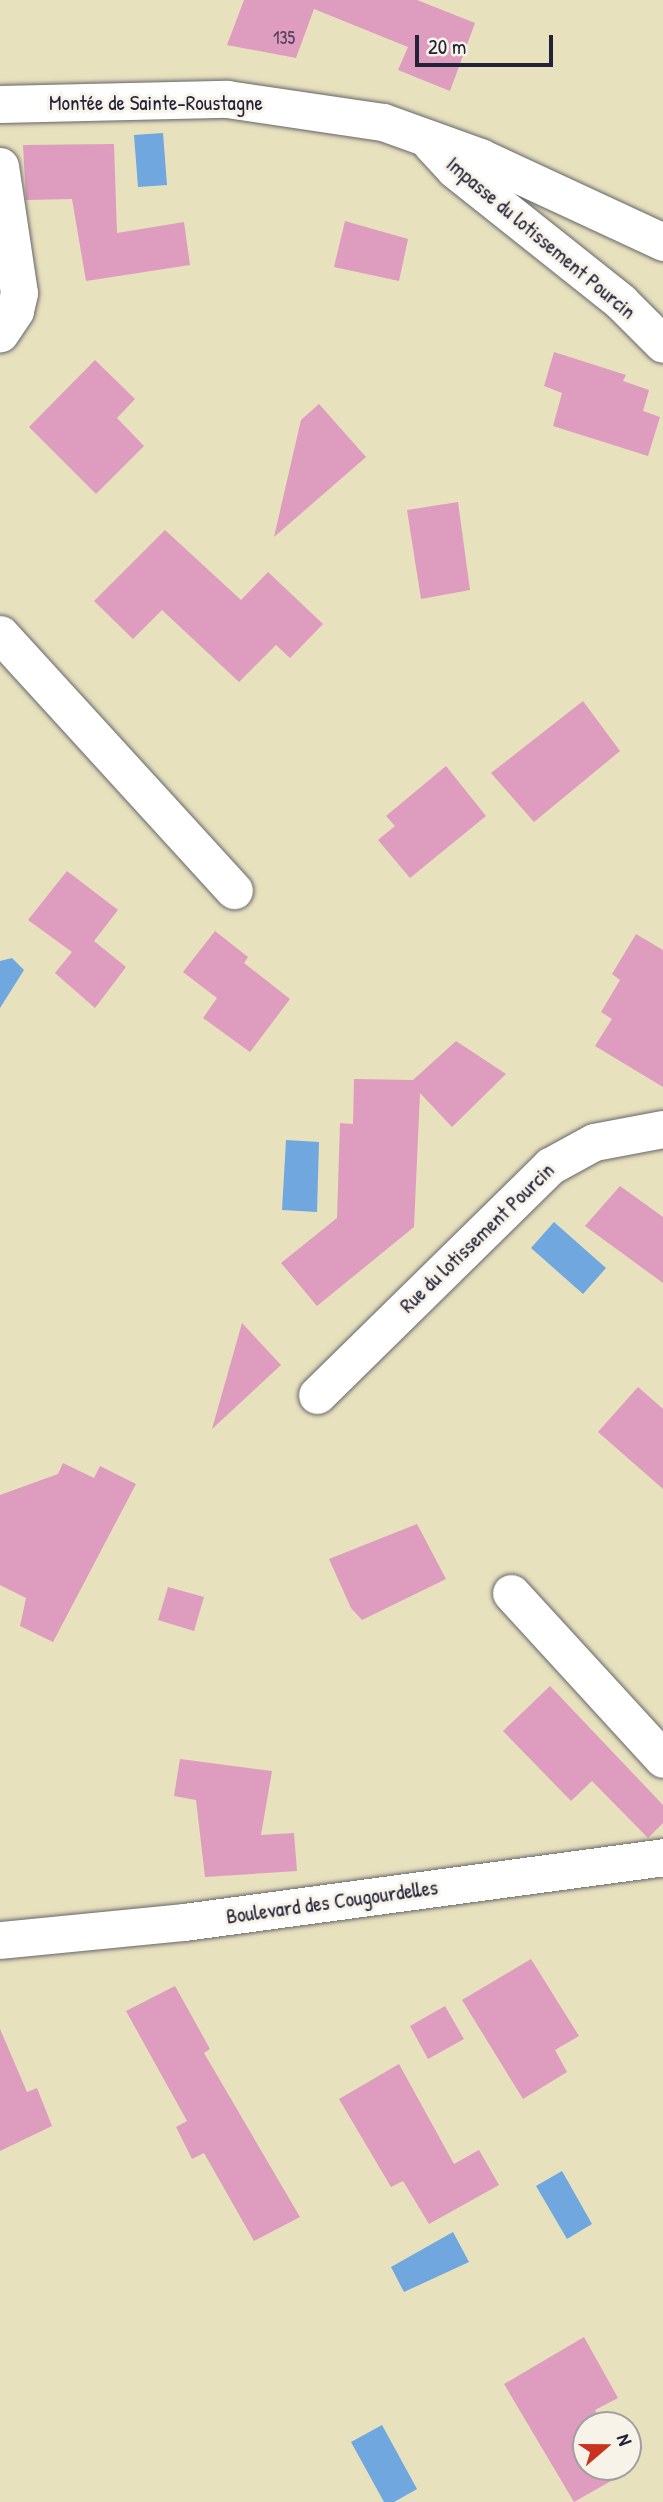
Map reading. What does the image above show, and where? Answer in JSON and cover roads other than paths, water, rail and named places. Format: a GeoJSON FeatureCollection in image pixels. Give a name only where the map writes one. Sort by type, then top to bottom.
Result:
{"type":"FeatureCollection","features":[{"type":"Feature","properties":{"kind":"street","name":"Montée de Sainte-Roustagne"},"geometry":{"type":"LineString","coordinates":[[0,104],[227,99],[331,112],[420,132],[663,242]]}},
{"type":"Feature","properties":{"kind":"street","name":"Impasse du lotissement Pourcin"},"geometry":{"type":"LineString","coordinates":[[420,132],[454,169],[621,302],[663,344]]}},
{"type":"Feature","properties":{"kind":"street"},"geometry":{"type":"LineString","coordinates":[[0,166],[19,293],[15,311],[0,333]]}},
{"type":"Feature","properties":{"kind":"street"},"geometry":{"type":"LineString","coordinates":[[0,634],[234,890]]}},
{"type":"Feature","properties":{"kind":"street","name":"Rue du lotissement Pourcin"},"geometry":{"type":"LineString","coordinates":[[317,1395],[550,1166],[593,1142],[663,1129]]}},
{"type":"Feature","properties":{"kind":"street"},"geometry":{"type":"LineString","coordinates":[[511,1593],[663,1759]]}},
{"type":"Feature","properties":{"kind":"street","name":"Boulevard des Cougourdelles"},"geometry":{"type":"LineString","coordinates":[[0,1940],[184,1922],[663,1857]]}},
{"type":"Feature","properties":{"kind":"water"},"geometry":{"type":"Polygon","coordinates":[[[163,133],[167,185],[138,187],[134,135],[163,133]]]}},
{"type":"Feature","properties":{"kind":"water"},"geometry":{"type":"Polygon","coordinates":[[[12,958],[24,970],[0,1008],[0,961],[12,958]]]}},
{"type":"Feature","properties":{"kind":"water"},"geometry":{"type":"Polygon","coordinates":[[[286,1140],[319,1142],[317,1212],[282,1210],[286,1140]]]}},
{"type":"Feature","properties":{"kind":"water"},"geometry":{"type":"Polygon","coordinates":[[[554,1222],[606,1268],[583,1294],[531,1248],[554,1222]]]}},
{"type":"Feature","properties":{"kind":"water"},"geometry":{"type":"Polygon","coordinates":[[[562,2171],[592,2224],[567,2239],[536,2186],[562,2171]]]}},
{"type":"Feature","properties":{"kind":"water"},"geometry":{"type":"Polygon","coordinates":[[[453,2232],[469,2262],[404,2292],[391,2267],[453,2232]]]}},
{"type":"Feature","properties":{"kind":"water"},"geometry":{"type":"Polygon","coordinates":[[[382,2425],[417,2489],[394,2502],[384,2502],[351,2442],[382,2425]]]}}]}
